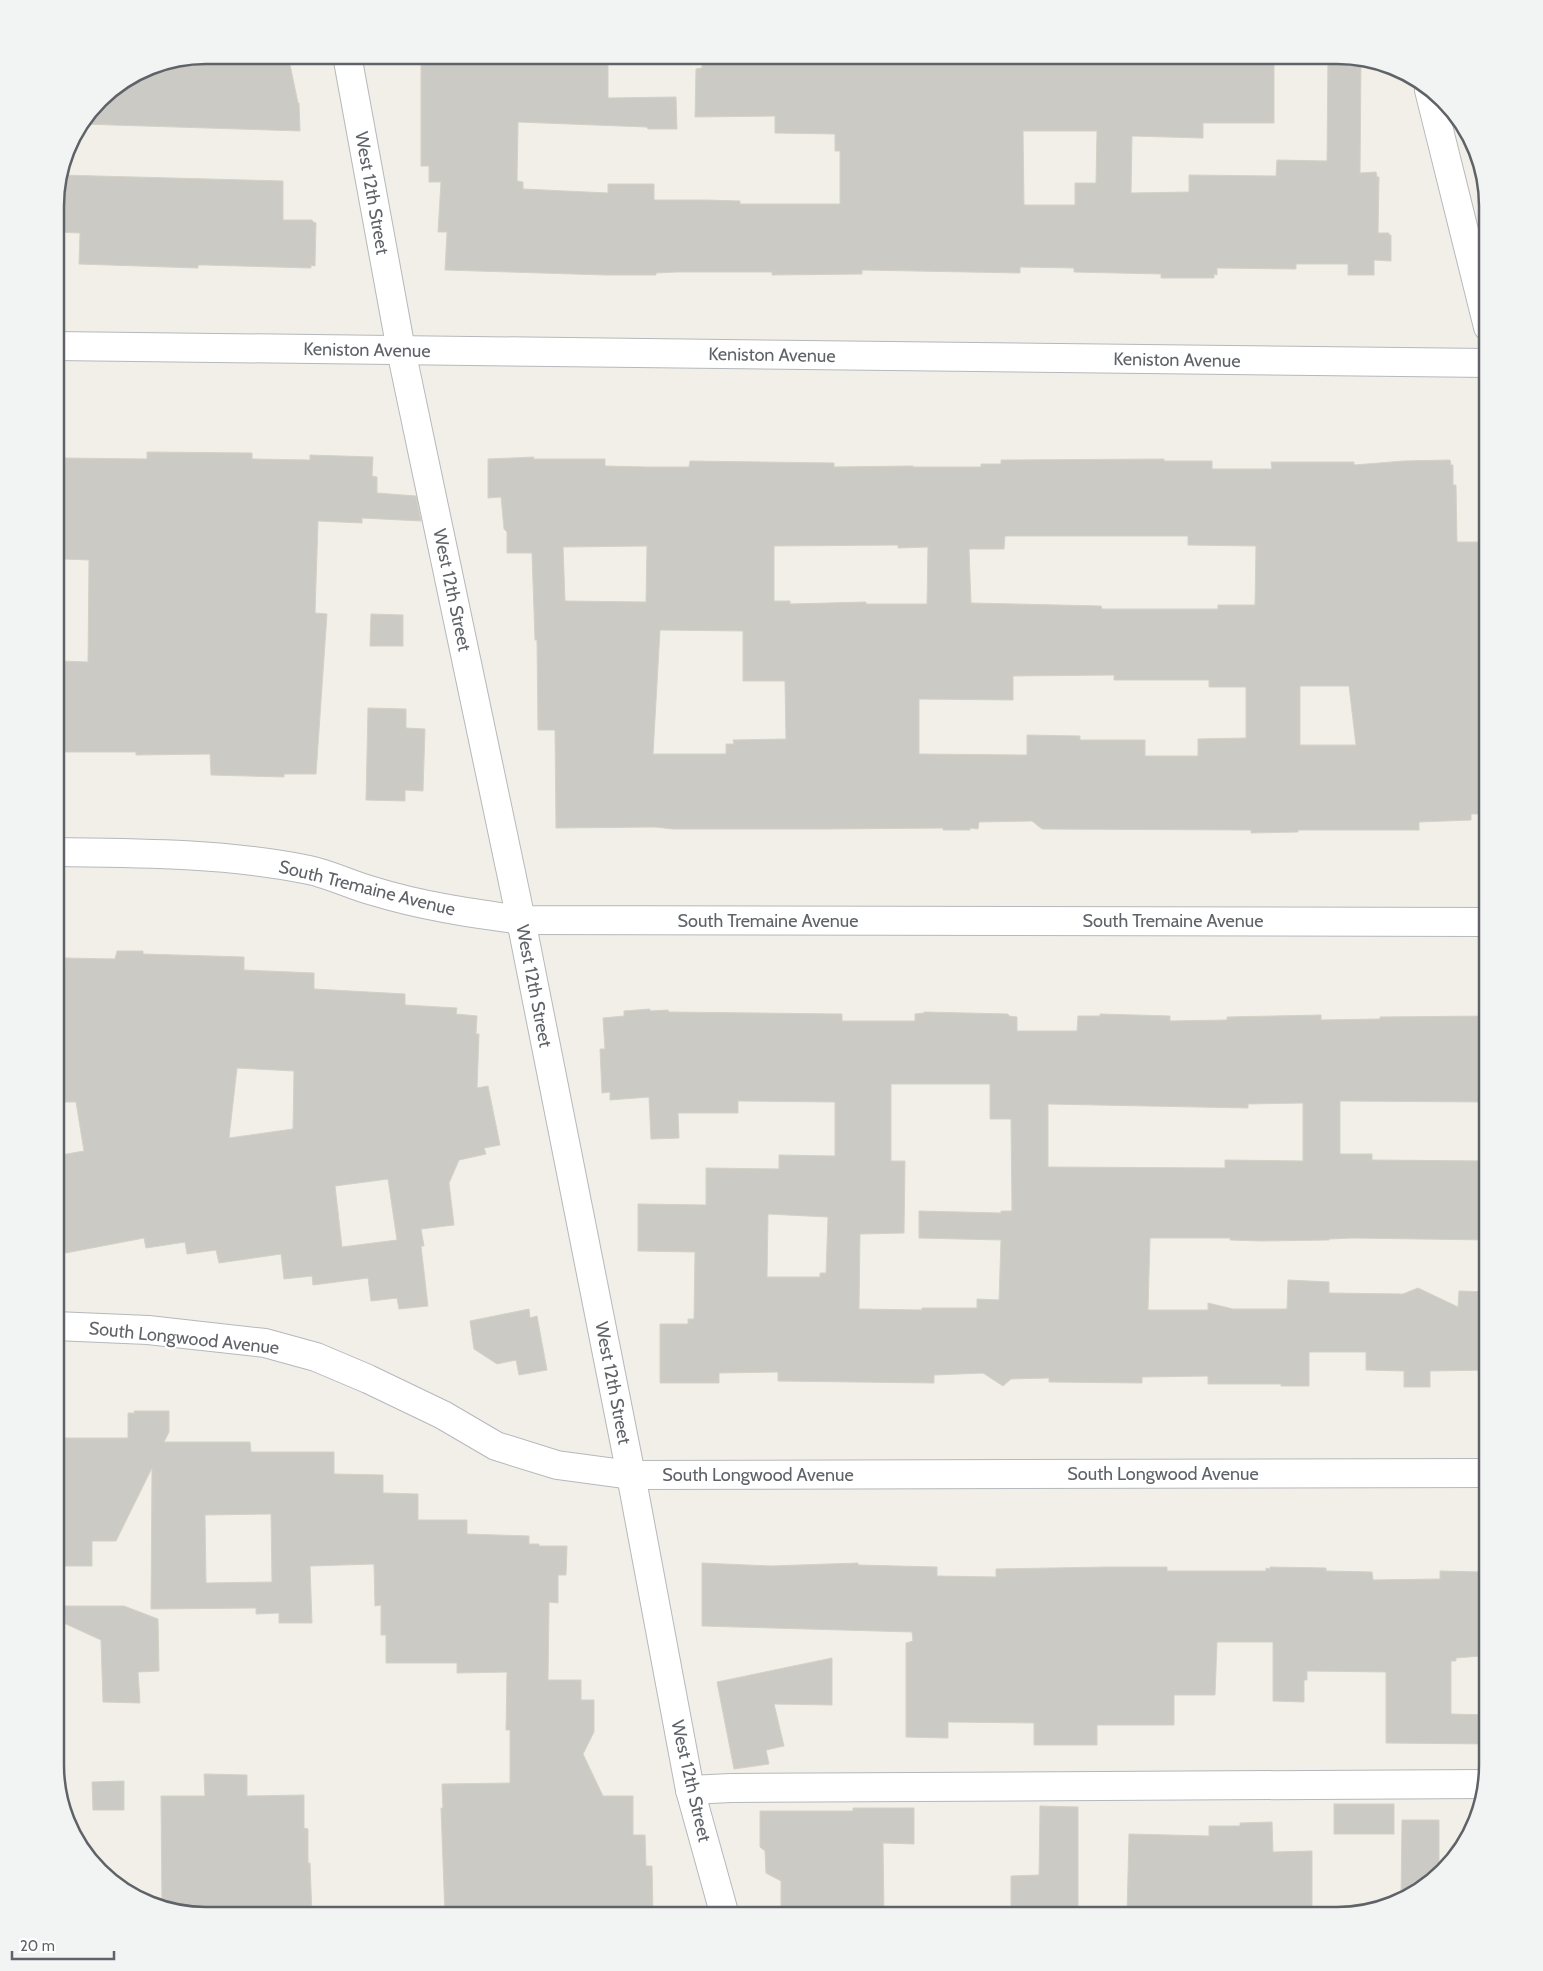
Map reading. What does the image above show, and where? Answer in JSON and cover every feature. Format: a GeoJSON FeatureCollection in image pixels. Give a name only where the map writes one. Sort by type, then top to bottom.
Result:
{"type":"FeatureCollection","features":[{"type":"Feature","properties":{"kind":"street","name":"West 12th Street"},"geometry":{"type":"LineString","coordinates":[[349,64],[401,350],[521,920],[631,1475],[690,1790],[722,1907]]}},
{"type":"Feature","properties":{"kind":"street"},"geometry":{"type":"LineString","coordinates":[[1431,99],[1479,291]]}},
{"type":"Feature","properties":{"kind":"street","name":"Keniston Avenue"},"geometry":{"type":"LineString","coordinates":[[64,346],[1479,364]]}},
{"type":"Feature","properties":{"kind":"street","name":"South Tremaine Avenue"},"geometry":{"type":"LineString","coordinates":[[64,852],[162,854],[244,860],[306,869],[373,891],[443,908],[521,920],[1479,922]]}},
{"type":"Feature","properties":{"kind":"street","name":"South Longwood Avenue"},"geometry":{"type":"LineString","coordinates":[[64,1326],[148,1330],[265,1342],[316,1357],[368,1378],[443,1415],[496,1446],[557,1465],[631,1475],[1479,1473]]}},
{"type":"Feature","properties":{"kind":"street"},"geometry":{"type":"LineString","coordinates":[[690,1790],[741,1788],[1478,1784]]}},
{"type":"Feature","properties":{"kind":"building"},"geometry":{"type":"Polygon","coordinates":[[[196,64],[290,64],[299,103],[300,131],[90,124],[105,105],[127,88],[151,75],[178,66],[196,64]]]}},
{"type":"Feature","properties":{"kind":"building"},"geometry":{"type":"Polygon","coordinates":[[[421,64],[608,64],[608,98],[676,97],[677,129],[518,122],[517,181],[523,182],[523,189],[608,193],[608,184],[654,184],[654,200],[740,201],[740,204],[840,204],[840,151],[835,151],[835,134],[775,133],[775,116],[695,117],[696,69],[702,68],[702,64],[1274,64],[1274,123],[1203,123],[1203,138],[1132,136],[1131,193],[1189,192],[1189,175],[1276,176],[1277,160],[1327,161],[1328,64],[1347,64],[1361,66],[1360,173],[1376,172],[1377,177],[1379,177],[1378,233],[1389,233],[1391,235],[1391,261],[1374,260],[1374,275],[1348,275],[1348,264],[1296,264],[1296,269],[1217,268],[1217,275],[1214,274],[1214,278],[1161,278],[1161,274],[1074,272],[1074,268],[1020,267],[1020,273],[862,270],[862,274],[772,275],[772,272],[677,272],[656,273],[656,275],[605,275],[445,270],[447,232],[438,232],[441,182],[429,182],[429,166],[421,166],[421,64]],[[1023,131],[1024,205],[1075,205],[1075,183],[1096,183],[1097,131],[1023,131]]]}},
{"type":"Feature","properties":{"kind":"building"},"geometry":{"type":"Polygon","coordinates":[[[68,175],[283,181],[283,220],[312,220],[316,223],[315,266],[311,265],[311,268],[198,265],[198,268],[79,264],[80,233],[64,232],[64,196],[68,175]]]}},
{"type":"Feature","properties":{"kind":"building"},"geometry":{"type":"Polygon","coordinates":[[[147,452],[252,453],[252,459],[310,460],[310,455],[373,457],[372,476],[377,477],[377,493],[416,496],[421,521],[362,518],[362,523],[318,521],[315,613],[327,614],[316,774],[284,774],[284,777],[211,775],[210,754],[136,755],[136,752],[64,752],[64,661],[88,662],[89,560],[64,559],[64,458],[147,459],[147,452]]]}},
{"type":"Feature","properties":{"kind":"building"},"geometry":{"type":"Polygon","coordinates":[[[534,457],[533,459],[605,459],[605,466],[647,467],[689,467],[690,461],[834,463],[834,467],[981,467],[981,464],[1001,464],[1001,460],[1164,459],[1164,461],[1212,461],[1212,469],[1272,469],[1271,462],[1354,462],[1354,465],[1450,460],[1451,465],[1453,465],[1453,485],[1456,485],[1457,542],[1479,542],[1479,814],[1471,814],[1471,820],[1419,822],[1419,830],[1298,830],[1298,832],[1251,833],[1251,830],[1042,829],[1032,821],[979,822],[978,829],[970,828],[970,830],[943,830],[943,828],[556,828],[555,730],[538,730],[537,640],[535,640],[532,553],[507,553],[507,532],[504,529],[501,497],[488,498],[488,459],[534,457]],[[1005,536],[1004,549],[969,549],[971,603],[1101,606],[1102,609],[1218,609],[1218,605],[1255,605],[1256,546],[1188,545],[1188,536],[1005,536]],[[898,545],[774,546],[774,601],[790,601],[790,604],[866,602],[866,604],[927,604],[928,547],[898,548],[898,545]],[[647,546],[563,547],[565,601],[646,602],[647,546]],[[660,630],[653,754],[726,754],[726,744],[734,744],[733,740],[786,739],[785,681],[743,681],[743,631],[660,630]],[[1114,675],[1013,676],[1013,700],[919,699],[919,754],[1027,755],[1027,735],[1080,736],[1080,740],[1145,740],[1145,756],[1198,756],[1198,739],[1246,738],[1246,687],[1209,687],[1209,680],[1114,680],[1114,675]],[[1300,686],[1300,745],[1356,745],[1349,686],[1300,686]]]}},
{"type":"Feature","properties":{"kind":"building"},"geometry":{"type":"Polygon","coordinates":[[[371,614],[403,615],[403,646],[370,646],[371,614]]]}},
{"type":"Feature","properties":{"kind":"building"},"geometry":{"type":"Polygon","coordinates":[[[368,708],[406,709],[406,728],[425,729],[423,791],[405,790],[405,801],[366,800],[368,708]]]}},
{"type":"Feature","properties":{"kind":"building"},"geometry":{"type":"Polygon","coordinates":[[[117,951],[143,951],[143,954],[244,957],[244,970],[314,973],[314,989],[405,994],[405,1005],[457,1008],[456,1014],[477,1016],[476,1034],[479,1034],[477,1088],[488,1086],[500,1145],[484,1148],[486,1154],[459,1160],[449,1183],[454,1225],[421,1229],[424,1246],[421,1246],[428,1306],[399,1309],[397,1298],[371,1301],[368,1278],[313,1285],[312,1276],[284,1279],[281,1254],[219,1263],[216,1250],[187,1254],[185,1242],[146,1248],[144,1238],[64,1253],[64,1154],[84,1151],[76,1102],[64,1102],[65,958],[115,959],[117,951]],[[237,1068],[229,1138],[293,1129],[294,1071],[237,1068]],[[388,1179],[335,1186],[342,1247],[397,1240],[388,1179]]]}},
{"type":"Feature","properties":{"kind":"building"},"geometry":{"type":"Polygon","coordinates":[[[650,1009],[650,1011],[668,1010],[669,1012],[842,1014],[842,1021],[915,1021],[915,1014],[924,1012],[1008,1014],[1009,1016],[1017,1017],[1017,1031],[1077,1031],[1078,1016],[1100,1016],[1100,1014],[1170,1016],[1170,1021],[1227,1020],[1227,1017],[1321,1015],[1321,1020],[1380,1019],[1380,1017],[1479,1016],[1479,1102],[1340,1101],[1340,1154],[1372,1154],[1372,1160],[1479,1161],[1479,1240],[1353,1238],[1261,1241],[1230,1240],[1230,1238],[1150,1238],[1148,1310],[1208,1310],[1208,1303],[1233,1309],[1287,1309],[1288,1280],[1329,1282],[1329,1293],[1403,1294],[1418,1288],[1458,1307],[1459,1291],[1479,1292],[1479,1370],[1430,1371],[1430,1387],[1404,1387],[1404,1371],[1366,1370],[1366,1352],[1309,1352],[1309,1386],[1208,1384],[1208,1376],[1142,1377],[1142,1383],[1049,1382],[1049,1378],[1011,1379],[1003,1386],[983,1373],[934,1375],[934,1383],[778,1381],[778,1372],[719,1373],[719,1383],[660,1383],[660,1324],[688,1324],[688,1319],[694,1319],[695,1252],[638,1251],[638,1204],[706,1205],[706,1168],[779,1169],[779,1155],[835,1156],[835,1102],[738,1101],[738,1113],[678,1113],[679,1138],[651,1139],[649,1097],[610,1100],[610,1092],[602,1093],[600,1049],[605,1049],[603,1018],[624,1016],[624,1011],[650,1009]],[[891,1084],[891,1161],[905,1161],[904,1233],[860,1234],[859,1309],[922,1310],[922,1308],[977,1308],[977,1299],[999,1300],[1001,1240],[919,1238],[919,1211],[1001,1213],[1001,1211],[1012,1211],[1011,1119],[990,1119],[990,1084],[891,1084]],[[1303,1103],[1248,1104],[1248,1108],[1048,1104],[1048,1167],[1225,1168],[1225,1160],[1303,1161],[1303,1103]],[[768,1214],[767,1277],[820,1277],[820,1273],[826,1273],[828,1217],[768,1214]]]}},
{"type":"Feature","properties":{"kind":"building"},"geometry":{"type":"Polygon","coordinates":[[[529,1309],[530,1318],[537,1316],[547,1370],[519,1375],[516,1360],[497,1364],[474,1349],[470,1321],[529,1309]]]}},
{"type":"Feature","properties":{"kind":"building"},"geometry":{"type":"Polygon","coordinates":[[[134,1411],[169,1411],[169,1432],[164,1442],[250,1442],[251,1452],[334,1452],[334,1474],[383,1475],[383,1493],[418,1494],[418,1520],[467,1520],[467,1534],[529,1536],[529,1544],[567,1546],[566,1575],[558,1575],[558,1603],[549,1602],[548,1680],[581,1680],[581,1700],[594,1700],[594,1732],[583,1754],[603,1796],[633,1796],[633,1835],[645,1835],[646,1866],[652,1866],[653,1907],[445,1907],[441,1808],[443,1808],[442,1784],[510,1783],[510,1730],[506,1730],[507,1672],[457,1673],[457,1663],[386,1663],[386,1635],[381,1635],[381,1605],[375,1606],[374,1564],[310,1566],[312,1623],[279,1623],[279,1613],[256,1614],[256,1608],[151,1609],[152,1468],[116,1541],[92,1541],[92,1566],[64,1566],[64,1438],[128,1438],[128,1413],[135,1413],[134,1411]],[[271,1514],[205,1515],[206,1583],[272,1582],[271,1514]]]}},
{"type":"Feature","properties":{"kind":"building"},"geometry":{"type":"Polygon","coordinates":[[[702,1563],[771,1566],[858,1563],[858,1565],[937,1567],[937,1576],[996,1577],[996,1569],[1107,1567],[1167,1567],[1167,1571],[1266,1571],[1266,1568],[1270,1569],[1270,1567],[1326,1568],[1326,1571],[1372,1572],[1373,1580],[1440,1579],[1440,1571],[1479,1572],[1479,1656],[1456,1658],[1456,1661],[1451,1661],[1451,1714],[1479,1715],[1479,1744],[1386,1743],[1386,1672],[1307,1671],[1307,1680],[1304,1680],[1304,1702],[1273,1701],[1273,1642],[1217,1642],[1215,1695],[1174,1695],[1174,1725],[1097,1725],[1097,1745],[1034,1745],[1034,1723],[948,1722],[948,1738],[906,1737],[906,1643],[913,1641],[912,1632],[702,1626],[702,1563]]]}},
{"type":"Feature","properties":{"kind":"building"},"geometry":{"type":"Polygon","coordinates":[[[64,1606],[124,1606],[158,1619],[159,1671],[138,1672],[140,1703],[103,1702],[101,1640],[64,1623],[64,1606]]]}},
{"type":"Feature","properties":{"kind":"building"},"geometry":{"type":"Polygon","coordinates":[[[832,1658],[832,1705],[774,1704],[784,1746],[766,1750],[769,1764],[734,1769],[717,1682],[832,1658]]]}},
{"type":"Feature","properties":{"kind":"building"},"geometry":{"type":"Polygon","coordinates":[[[204,1774],[247,1775],[247,1796],[304,1795],[304,1828],[308,1829],[308,1863],[310,1863],[312,1907],[205,1907],[187,1906],[162,1900],[161,1796],[205,1796],[204,1774]]]}},
{"type":"Feature","properties":{"kind":"building"},"geometry":{"type":"Polygon","coordinates":[[[124,1781],[124,1810],[93,1810],[92,1782],[124,1781]]]}},
{"type":"Feature","properties":{"kind":"building"},"geometry":{"type":"Polygon","coordinates":[[[1334,1804],[1394,1804],[1394,1834],[1334,1834],[1334,1804]]]}},
{"type":"Feature","properties":{"kind":"building"},"geometry":{"type":"Polygon","coordinates":[[[1040,1806],[1078,1807],[1078,1907],[1011,1907],[1011,1876],[1039,1875],[1040,1806]]]}},
{"type":"Feature","properties":{"kind":"building"},"geometry":{"type":"Polygon","coordinates":[[[853,1808],[914,1808],[914,1844],[883,1843],[884,1907],[781,1907],[781,1881],[766,1873],[765,1851],[760,1847],[760,1811],[853,1811],[853,1808]]]}},
{"type":"Feature","properties":{"kind":"building"},"geometry":{"type":"Polygon","coordinates":[[[1402,1820],[1439,1820],[1439,1864],[1431,1872],[1401,1892],[1402,1820]]]}},
{"type":"Feature","properties":{"kind":"building"},"geometry":{"type":"Polygon","coordinates":[[[1272,1822],[1273,1852],[1312,1851],[1312,1907],[1127,1907],[1129,1834],[1209,1836],[1209,1826],[1240,1826],[1240,1823],[1272,1822]]]}}]}
